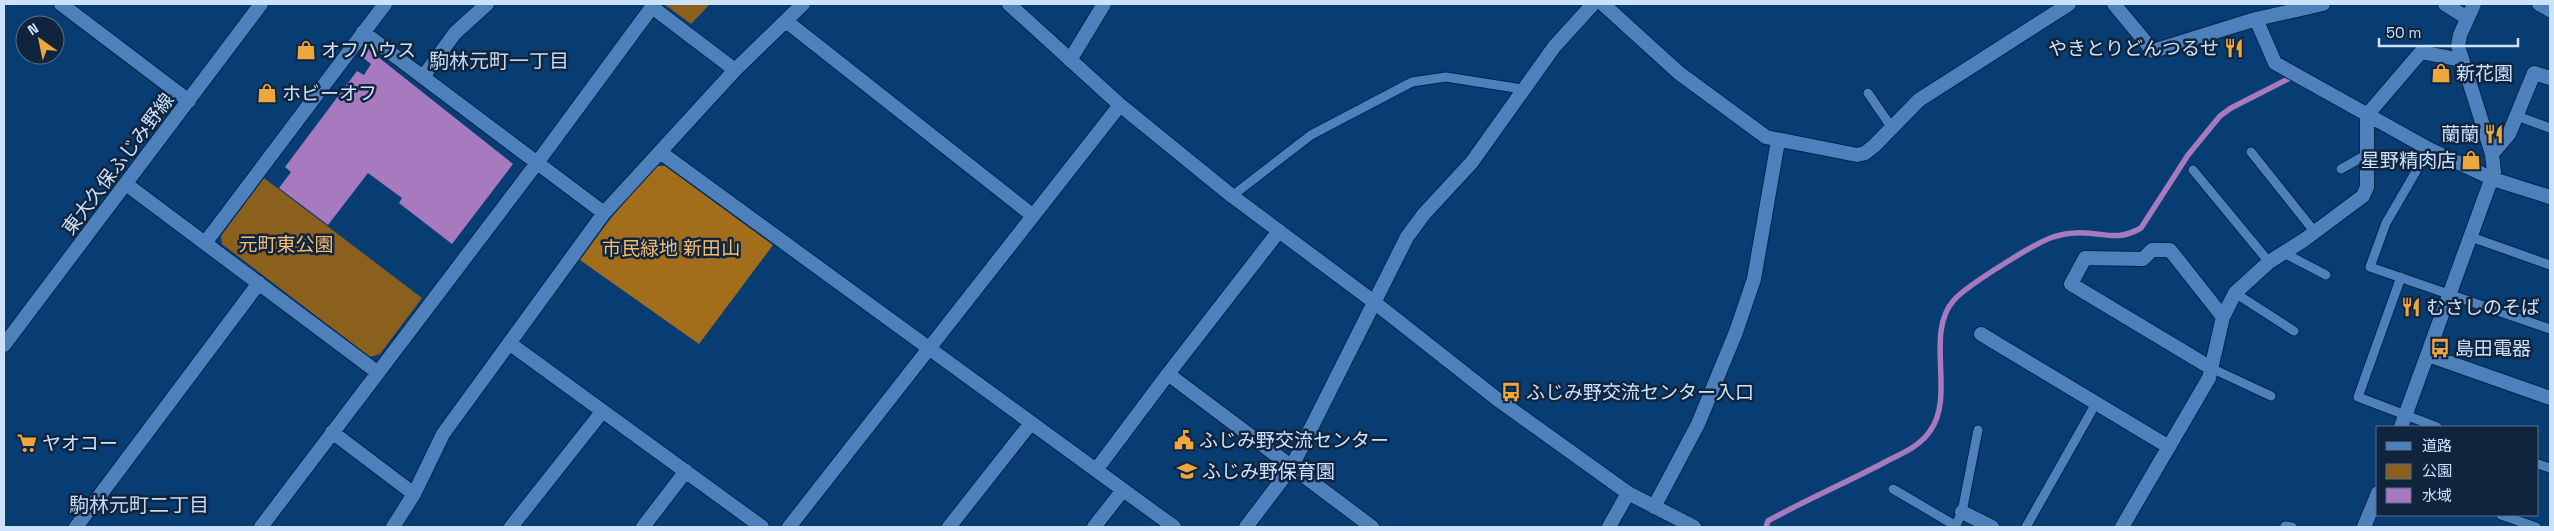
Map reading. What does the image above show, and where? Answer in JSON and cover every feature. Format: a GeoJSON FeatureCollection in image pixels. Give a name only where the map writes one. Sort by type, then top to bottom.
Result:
{"type":"FeatureCollection","features":[{"type":"Feature","properties":{"kind":"street"},"geometry":{"type":"LineString","coordinates":[[61,4],[189,101]]}},
{"type":"Feature","properties":{"kind":"street","name":"東大久保ふじみ野線"},"geometry":{"type":"LineString","coordinates":[[4,345],[261,4]]}},
{"type":"Feature","properties":{"kind":"street"},"geometry":{"type":"LineString","coordinates":[[205,243],[385,4]]}},
{"type":"Feature","properties":{"kind":"street"},"geometry":{"type":"LineString","coordinates":[[422,76],[455,33],[488,4]]}},
{"type":"Feature","properties":{"kind":"street"},"geometry":{"type":"LineString","coordinates":[[394,527],[414,494],[443,434],[604,213],[735,70],[803,4]]}},
{"type":"Feature","properties":{"kind":"street"},"geometry":{"type":"LineString","coordinates":[[1009,4],[1120,105],[1232,196],[1374,302],[1497,399],[1628,493],[1694,527]]}},
{"type":"Feature","properties":{"kind":"street"},"geometry":{"type":"LineString","coordinates":[[1070,60],[1104,4]]}},
{"type":"Feature","properties":{"kind":"street"},"geometry":{"type":"LineString","coordinates":[[1246,527],[1291,468],[1407,237],[1424,214],[1472,162],[1495,132],[1522,89],[1554,47],[1593,4]]}},
{"type":"Feature","properties":{"kind":"street"},"geometry":{"type":"LineString","coordinates":[[1603,4],[1679,73],[1746,125],[1766,138],[1857,154],[1865,153],[1919,100],[2069,4]]}},
{"type":"Feature","properties":{"kind":"street"},"geometry":{"type":"LineString","coordinates":[[2114,4],[2153,51],[2256,19],[2323,4]]}},
{"type":"Feature","properties":{"kind":"street"},"geometry":{"type":"LineString","coordinates":[[2445,4],[2467,18]]}},
{"type":"Feature","properties":{"kind":"street"},"geometry":{"type":"LineString","coordinates":[[2403,421],[2449,293],[2493,179],[2492,154],[2458,46],[2460,35],[2474,4]]}},
{"type":"Feature","properties":{"kind":"street"},"geometry":{"type":"LineString","coordinates":[[2539,4],[2550,10]]}},
{"type":"Feature","properties":{"kind":"street"},"geometry":{"type":"LineString","coordinates":[[261,527],[537,163],[652,7],[735,70]]}},
{"type":"Feature","properties":{"kind":"street"},"geometry":{"type":"LineString","coordinates":[[2256,19],[2275,63],[2430,149],[2493,179],[2550,198]]}},
{"type":"Feature","properties":{"kind":"street"},"geometry":{"type":"LineString","coordinates":[[786,21],[1032,215]]}},
{"type":"Feature","properties":{"kind":"street"},"geometry":{"type":"LineString","coordinates":[[363,32],[604,213]]}},
{"type":"Feature","properties":{"kind":"street"},"geometry":{"type":"LineString","coordinates":[[2122,527],[2209,378],[2223,317],[2235,293],[2269,262],[2363,196],[2367,188],[2367,115],[2421,52],[2461,60]]}},
{"type":"Feature","properties":{"kind":"street"},"geometry":{"type":"LineString","coordinates":[[2492,154],[2509,134],[2534,73],[2550,78]]}},
{"type":"Feature","properties":{"kind":"street"},"geometry":{"type":"LineString","coordinates":[[788,527],[930,349],[1032,215],[1120,105]]}},
{"type":"Feature","properties":{"kind":"street"},"geometry":{"type":"LineString","coordinates":[[1654,507],[1698,424],[1736,332],[1754,279],[1778,141]]}},
{"type":"Feature","properties":{"kind":"street"},"geometry":{"type":"LineString","coordinates":[[660,152],[1174,527]]}},
{"type":"Feature","properties":{"kind":"street"},"geometry":{"type":"LineString","coordinates":[[126,184],[378,372]]}},
{"type":"Feature","properties":{"kind":"street"},"geometry":{"type":"LineString","coordinates":[[1096,470],[1279,231]]}},
{"type":"Feature","properties":{"kind":"street"},"geometry":{"type":"LineString","coordinates":[[2211,368],[2071,284],[2084,258],[2143,258],[2152,250],[2170,250],[2223,317]]}},
{"type":"Feature","properties":{"kind":"street"},"geometry":{"type":"LineString","coordinates":[[76,527],[259,283]]}},
{"type":"Feature","properties":{"kind":"street"},"geometry":{"type":"LineString","coordinates":[[1981,334],[2095,405],[2169,447]]}},
{"type":"Feature","properties":{"kind":"street"},"geometry":{"type":"LineString","coordinates":[[509,343],[762,527]]}},
{"type":"Feature","properties":{"kind":"street"},"geometry":{"type":"LineString","coordinates":[[2428,355],[2550,398]]}},
{"type":"Feature","properties":{"kind":"street"},"geometry":{"type":"LineString","coordinates":[[1168,374],[1372,527]]}},
{"type":"Feature","properties":{"kind":"street"},"geometry":{"type":"LineString","coordinates":[[511,527],[602,412]]}},
{"type":"Feature","properties":{"kind":"street"},"geometry":{"type":"LineString","coordinates":[[949,527],[1031,423]]}},
{"type":"Feature","properties":{"kind":"street"},"geometry":{"type":"LineString","coordinates":[[332,432],[414,494]]}},
{"type":"Feature","properties":{"kind":"street"},"geometry":{"type":"LineString","coordinates":[[643,527],[686,471]]}},
{"type":"Feature","properties":{"kind":"street"},"geometry":{"type":"LineString","coordinates":[[1094,527],[1123,490]]}},
{"type":"Feature","properties":{"kind":"street"},"geometry":{"type":"LineString","coordinates":[[1609,527],[1628,493]]}},
{"type":"Feature","properties":{"kind":"street"},"geometry":{"type":"LineString","coordinates":[[2364,527],[2376,498]]}},
{"type":"Feature","properties":{"kind":"street"},"geometry":{"type":"LineString","coordinates":[[1962,512],[1992,527]]}},
{"type":"Feature","properties":{"kind":"lane"},"geometry":{"type":"LineString","coordinates":[[1232,196],[1311,136],[1412,82],[1446,77],[1522,89]]}},
{"type":"Feature","properties":{"kind":"lane"},"geometry":{"type":"LineString","coordinates":[[1868,93],[1892,128]]}},
{"type":"Feature","properties":{"kind":"lane"},"geometry":{"type":"LineString","coordinates":[[2517,116],[2550,128]]}},
{"type":"Feature","properties":{"kind":"lane"},"geometry":{"type":"LineString","coordinates":[[2430,149],[2386,223],[2370,267],[2550,329]]}},
{"type":"Feature","properties":{"kind":"lane"},"geometry":{"type":"LineString","coordinates":[[2250,152],[2314,232]]}},
{"type":"Feature","properties":{"kind":"lane"},"geometry":{"type":"LineString","coordinates":[[2341,169],[2366,155]]}},
{"type":"Feature","properties":{"kind":"lane"},"geometry":{"type":"LineString","coordinates":[[2193,170],[2269,262]]}},
{"type":"Feature","properties":{"kind":"lane"},"geometry":{"type":"LineString","coordinates":[[2471,237],[2550,265]]}},
{"type":"Feature","properties":{"kind":"lane"},"geometry":{"type":"LineString","coordinates":[[2284,253],[2326,275]]}},
{"type":"Feature","properties":{"kind":"lane"},"geometry":{"type":"LineString","coordinates":[[2401,277],[2358,397],[2403,421],[2431,426]]}},
{"type":"Feature","properties":{"kind":"lane"},"geometry":{"type":"LineString","coordinates":[[2235,293],[2294,331]]}},
{"type":"Feature","properties":{"kind":"lane"},"geometry":{"type":"LineString","coordinates":[[2211,368],[2271,396]]}},
{"type":"Feature","properties":{"kind":"lane"},"geometry":{"type":"LineString","coordinates":[[2026,527],[2095,405]]}},
{"type":"Feature","properties":{"kind":"lane"},"geometry":{"type":"LineString","coordinates":[[1893,490],[1955,527],[1962,512],[1978,430]]}},
{"type":"Feature","properties":{"kind":"lane"},"geometry":{"type":"LineString","coordinates":[[2504,516],[2536,527]]}},
{"type":"Feature","properties":{"kind":"green space"},"geometry":{"type":"Polygon","coordinates":[[[664,4],[710,4],[691,24],[664,4]]]}},
{"type":"Feature","properties":{"kind":"green space","name":"市民緑地 新田山"},"geometry":{"type":"Polygon","coordinates":[[[656,166],[665,166],[773,245],[699,344],[580,260],[610,219],[656,166]]]}},
{"type":"Feature","properties":{"kind":"green space","name":"元町東公園"},"geometry":{"type":"Polygon","coordinates":[[[264,178],[422,298],[380,354],[370,357],[222,244],[221,236],[264,178]]]}},
{"type":"Feature","properties":{"kind":"water"},"geometry":{"type":"Polygon","coordinates":[[[368,49],[513,164],[452,244],[399,203],[402,198],[368,173],[328,225],[279,188],[291,172],[285,167],[357,71],[364,75],[371,64],[362,57],[368,49]]]}},
{"type":"Feature","properties":{"kind":"waterway"},"geometry":{"type":"LineString","coordinates":[[1766,527],[1768,521],[1905,452],[1926,436],[1937,417],[1940,400],[1941,329],[1945,314],[1954,300],[1961,294],[2001,266],[2053,237],[2075,233],[2116,236],[2141,228],[2188,155],[2220,116],[2231,108],[2290,78]]}},
{"type":"Feature","properties":{"kind":"place","name":"やきとりどんつるせ"},"geometry":{"type":"Point","coordinates":[2234,48]}},
{"type":"Feature","properties":{"kind":"place","name":"オフハウス"},"geometry":{"type":"Point","coordinates":[306,50]}},
{"type":"Feature","properties":{"kind":"place","name":"新花園"},"geometry":{"type":"Point","coordinates":[2441,73]}},
{"type":"Feature","properties":{"kind":"place","name":"ホビーオフ"},"geometry":{"type":"Point","coordinates":[267,93]}},
{"type":"Feature","properties":{"kind":"place","name":"蘭蘭"},"geometry":{"type":"Point","coordinates":[2494,134]}},
{"type":"Feature","properties":{"kind":"place","name":"星野精肉店"},"geometry":{"type":"Point","coordinates":[2471,160]}},
{"type":"Feature","properties":{"kind":"place","name":"むさしのそば"},"geometry":{"type":"Point","coordinates":[2411,307]}},
{"type":"Feature","properties":{"kind":"place","name":"島田電器"},"geometry":{"type":"Point","coordinates":[2440,348]}},
{"type":"Feature","properties":{"kind":"place","name":"ふじみ野交流センター入口"},"geometry":{"type":"Point","coordinates":[1511,392]}},
{"type":"Feature","properties":{"kind":"place","name":"ふじみ野交流センター"},"geometry":{"type":"Point","coordinates":[1184,440]}},
{"type":"Feature","properties":{"kind":"place","name":"ヤオコー"},"geometry":{"type":"Point","coordinates":[27,443]}},
{"type":"Feature","properties":{"kind":"place","name":"ふじみ野保育園"},"geometry":{"type":"Point","coordinates":[1187,471]}},
{"type":"Feature","properties":{"kind":"district","name":"駒林元町一丁目"},"geometry":{"type":"Point","coordinates":[499,61]}},
{"type":"Feature","properties":{"kind":"district","name":"駒林元町二丁目"},"geometry":{"type":"Point","coordinates":[139,505]}}]}
